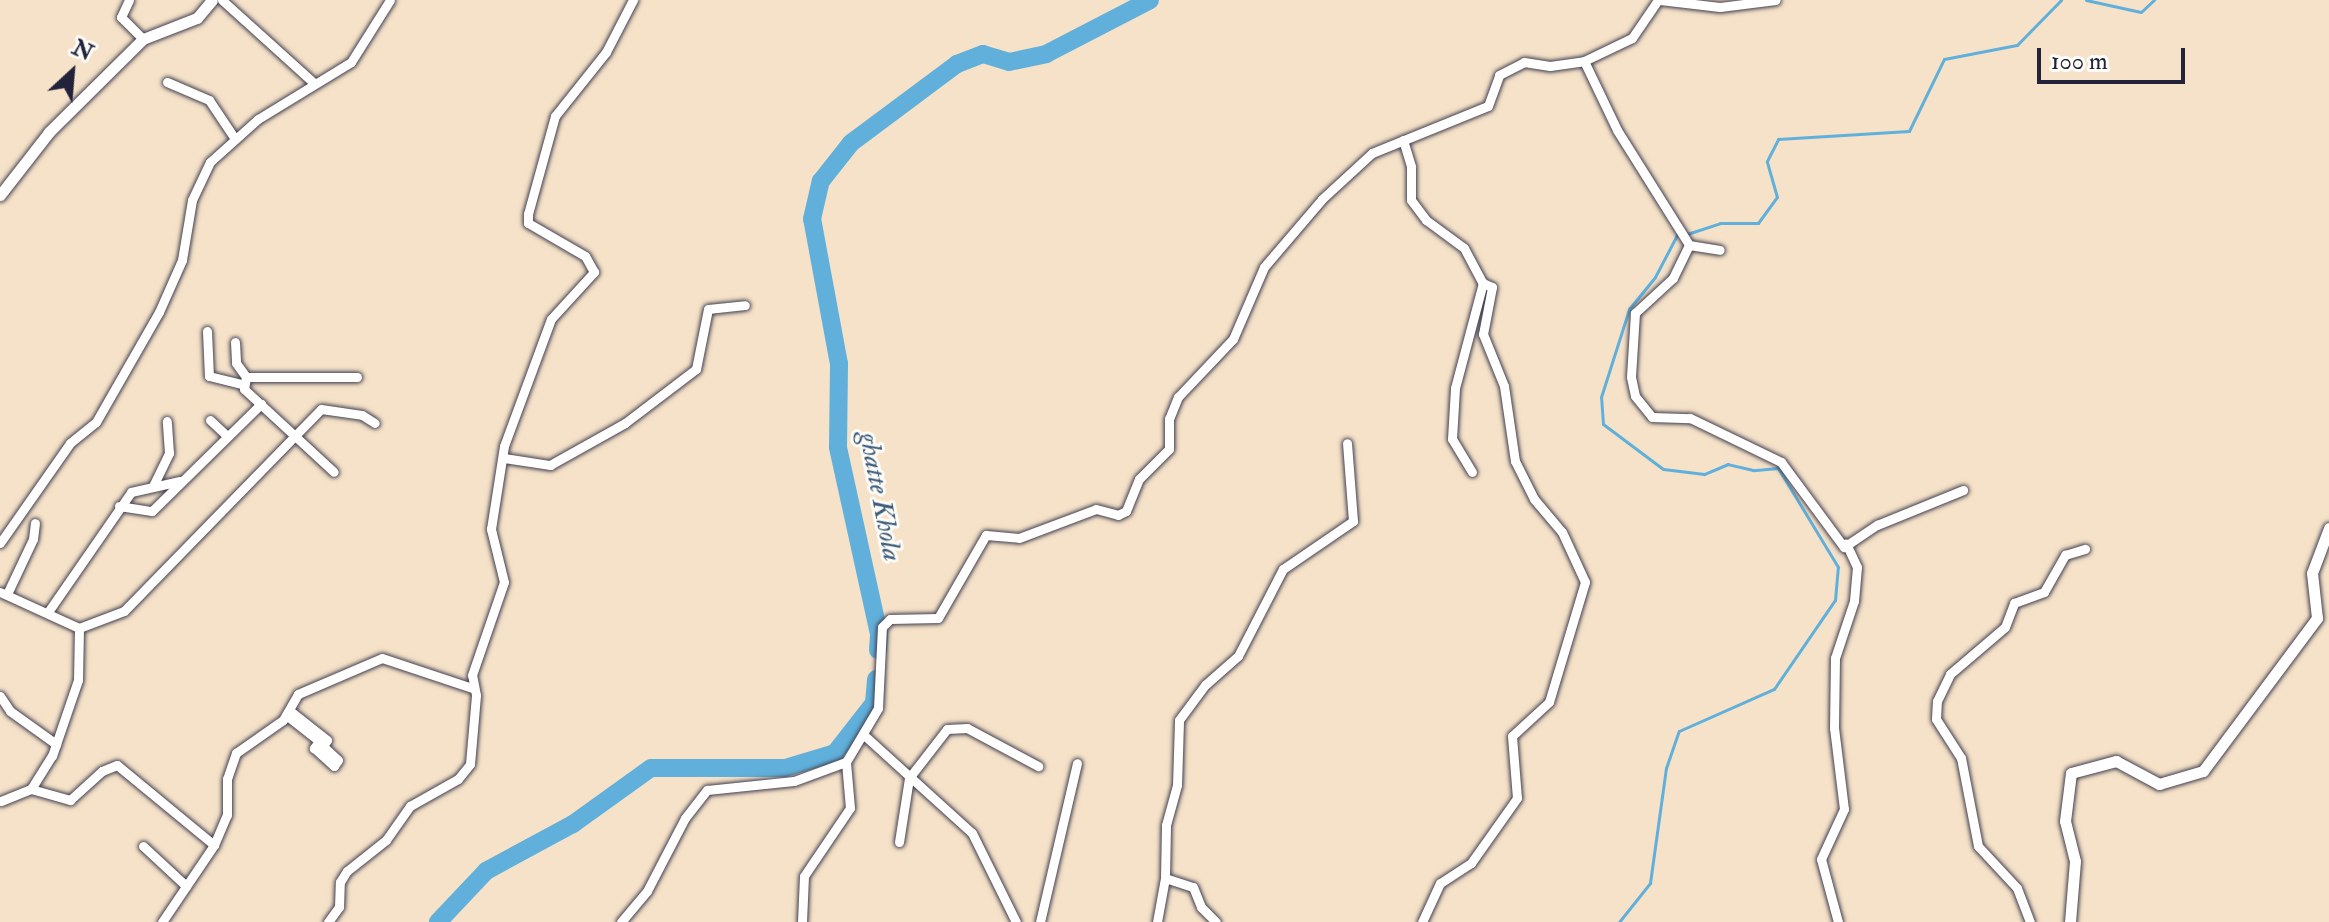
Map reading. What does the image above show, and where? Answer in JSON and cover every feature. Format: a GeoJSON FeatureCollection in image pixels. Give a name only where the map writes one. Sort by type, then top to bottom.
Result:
{"type":"FeatureCollection","features":[{"type":"Feature","properties":{"kind":"street"},"geometry":{"type":"LineString","coordinates":[[129,0],[121,17],[143,39]]}},
{"type":"Feature","properties":{"kind":"street"},"geometry":{"type":"LineString","coordinates":[[0,195],[49,132],[143,39],[197,18],[212,0]]}},
{"type":"Feature","properties":{"kind":"street"},"geometry":{"type":"LineString","coordinates":[[222,0],[314,83]]}},
{"type":"Feature","properties":{"kind":"street"},"geometry":{"type":"LineString","coordinates":[[0,543],[70,443],[105,408],[182,260],[188,214],[210,162],[235,139],[314,83],[357,57],[390,0]]}},
{"type":"Feature","properties":{"kind":"street"},"geometry":{"type":"LineString","coordinates":[[328,922],[339,907],[340,882],[347,871],[386,840],[410,806],[458,779],[470,764],[476,653],[504,582],[491,529],[504,458],[542,336],[558,307],[594,272],[585,256],[528,223],[546,133],[606,52],[633,0]]}},
{"type":"Feature","properties":{"kind":"street"},"geometry":{"type":"LineString","coordinates":[[621,922],[647,891],[685,818],[707,790],[794,781],[846,762],[865,736],[878,708],[882,627],[890,619],[938,618],[986,535],[1019,538],[1096,509],[1118,515],[1126,511],[1139,479],[1169,449],[1169,419],[1178,397],[1233,339],[1264,267],[1322,199],[1372,153],[1488,106],[1499,75],[1524,62],[1550,66],[1584,61],[1632,38],[1659,0],[1724,3],[1776,0]]}},
{"type":"Feature","properties":{"kind":"street"},"geometry":{"type":"LineString","coordinates":[[1584,61],[1617,130],[1689,245],[1720,250]]}},
{"type":"Feature","properties":{"kind":"street"},"geometry":{"type":"LineString","coordinates":[[167,82],[209,100],[235,139]]}},
{"type":"Feature","properties":{"kind":"street"},"geometry":{"type":"LineString","coordinates":[[1403,140],[1411,167],[1411,200],[1426,220],[1464,248],[1483,283],[1492,287],[1494,297],[1483,334],[1504,386],[1515,461],[1534,499],[1579,562],[1584,598],[1566,630],[1559,676],[1549,702],[1512,736],[1517,798],[1471,863],[1440,883],[1422,922]]}},
{"type":"Feature","properties":{"kind":"street"},"geometry":{"type":"LineString","coordinates":[[1689,245],[1673,278],[1635,313],[1631,377],[1635,396],[1652,417],[1690,418],[1781,462],[1838,544],[1963,490]]}},
{"type":"Feature","properties":{"kind":"street"},"geometry":{"type":"LineString","coordinates":[[1472,472],[1452,439],[1455,388],[1483,283]]}},
{"type":"Feature","properties":{"kind":"street"},"geometry":{"type":"LineString","coordinates":[[504,458],[550,465],[625,423],[696,369],[708,309],[745,305]]}},
{"type":"Feature","properties":{"kind":"street"},"geometry":{"type":"LineString","coordinates":[[207,331],[209,376],[244,381],[357,377]]}},
{"type":"Feature","properties":{"kind":"street"},"geometry":{"type":"LineString","coordinates":[[235,342],[236,363],[244,381],[261,404],[334,472]]}},
{"type":"Feature","properties":{"kind":"street"},"geometry":{"type":"LineString","coordinates":[[119,506],[152,511],[261,404]]}},
{"type":"Feature","properties":{"kind":"street"},"geometry":{"type":"LineString","coordinates":[[79,628],[137,602],[321,409],[362,415],[375,423]]}},
{"type":"Feature","properties":{"kind":"street"},"geometry":{"type":"LineString","coordinates":[[210,420],[227,436]]}},
{"type":"Feature","properties":{"kind":"street"},"geometry":{"type":"LineString","coordinates":[[153,486],[169,453],[167,421]]}},
{"type":"Feature","properties":{"kind":"street"},"geometry":{"type":"LineString","coordinates":[[1157,922],[1165,878],[1179,720],[1205,685],[1238,656],[1283,569],[1353,521],[1347,443]]}},
{"type":"Feature","properties":{"kind":"street"},"geometry":{"type":"LineString","coordinates":[[48,612],[131,492],[180,481]]}},
{"type":"Feature","properties":{"kind":"street"},"geometry":{"type":"LineString","coordinates":[[35,523],[33,539],[4,593],[79,628]]}},
{"type":"Feature","properties":{"kind":"street"},"geometry":{"type":"LineString","coordinates":[[2070,922],[2075,861],[2065,821],[2071,773],[2116,761],[2159,784],[2203,771],[2317,618],[2312,573],[2329,528]]}},
{"type":"Feature","properties":{"kind":"street"},"geometry":{"type":"LineString","coordinates":[[1838,922],[1821,859],[1844,809],[1834,728],[1835,658],[1854,601],[1857,567],[1846,543]]}},
{"type":"Feature","properties":{"kind":"street"},"geometry":{"type":"LineString","coordinates":[[2030,922],[2017,888],[1978,846],[1961,758],[1936,719],[1937,701],[1950,674],[2005,627],[2014,603],[2044,592],[2065,555],[2085,549]]}},
{"type":"Feature","properties":{"kind":"street"},"geometry":{"type":"LineString","coordinates":[[31,789],[56,744],[78,680],[79,628]]}},
{"type":"Feature","properties":{"kind":"street"},"geometry":{"type":"LineString","coordinates":[[162,922],[214,845],[227,815],[227,779],[236,753],[288,712],[308,688],[382,658],[472,688]]}},
{"type":"Feature","properties":{"kind":"street"},"geometry":{"type":"LineString","coordinates":[[0,696],[10,711],[56,744]]}},
{"type":"Feature","properties":{"kind":"street"},"geometry":{"type":"LineString","coordinates":[[288,712],[327,740],[323,746],[338,760],[334,766],[314,748],[319,741],[288,712]]}},
{"type":"Feature","properties":{"kind":"street"},"geometry":{"type":"LineString","coordinates":[[899,842],[909,778],[947,729],[967,728],[1038,766]]}},
{"type":"Feature","properties":{"kind":"street"},"geometry":{"type":"LineString","coordinates":[[865,736],[972,833],[1016,922]]}},
{"type":"Feature","properties":{"kind":"street"},"geometry":{"type":"LineString","coordinates":[[802,922],[804,876],[850,808],[846,762]]}},
{"type":"Feature","properties":{"kind":"street"},"geometry":{"type":"LineString","coordinates":[[1040,922],[1077,763]]}},
{"type":"Feature","properties":{"kind":"street"},"geometry":{"type":"LineString","coordinates":[[1,801],[31,789],[70,800],[102,771],[117,765],[214,845]]}},
{"type":"Feature","properties":{"kind":"street"},"geometry":{"type":"LineString","coordinates":[[143,846],[186,886]]}},
{"type":"Feature","properties":{"kind":"street"},"geometry":{"type":"LineString","coordinates":[[1165,878],[1193,887],[1201,907],[1216,922]]}},
{"type":"Feature","properties":{"kind":"waterway","name":"ghatte Khola"},"geometry":{"type":"LineString","coordinates":[[878,650],[879,634],[838,447],[839,364],[812,219],[821,181],[851,143],[957,64],[983,54],[1009,62],[1046,54],[1150,0]]}},
{"type":"Feature","properties":{"kind":"waterway"},"geometry":{"type":"LineString","coordinates":[[1687,234],[1720,223],[1758,223],[1777,197],[1767,161],[1778,139],[1909,131],[1944,59],[2017,45],[2061,0]]}},
{"type":"Feature","properties":{"kind":"waterway"},"geometry":{"type":"LineString","coordinates":[[2086,0],[2141,12],[2154,0]]}},
{"type":"Feature","properties":{"kind":"waterway"},"geometry":{"type":"LineString","coordinates":[[1619,922],[1650,883],[1666,768],[1679,731],[1774,689],[1835,600],[1838,567],[1778,468],[1753,470],[1728,464],[1704,474],[1663,469],[1603,424],[1601,397],[1629,309],[1655,277],[1678,233]]}},
{"type":"Feature","properties":{"kind":"waterway","name":"ghatte Khola"},"geometry":{"type":"LineString","coordinates":[[438,922],[486,871],[573,824],[651,768],[785,768],[835,753],[874,703],[876,679]]}}]}
